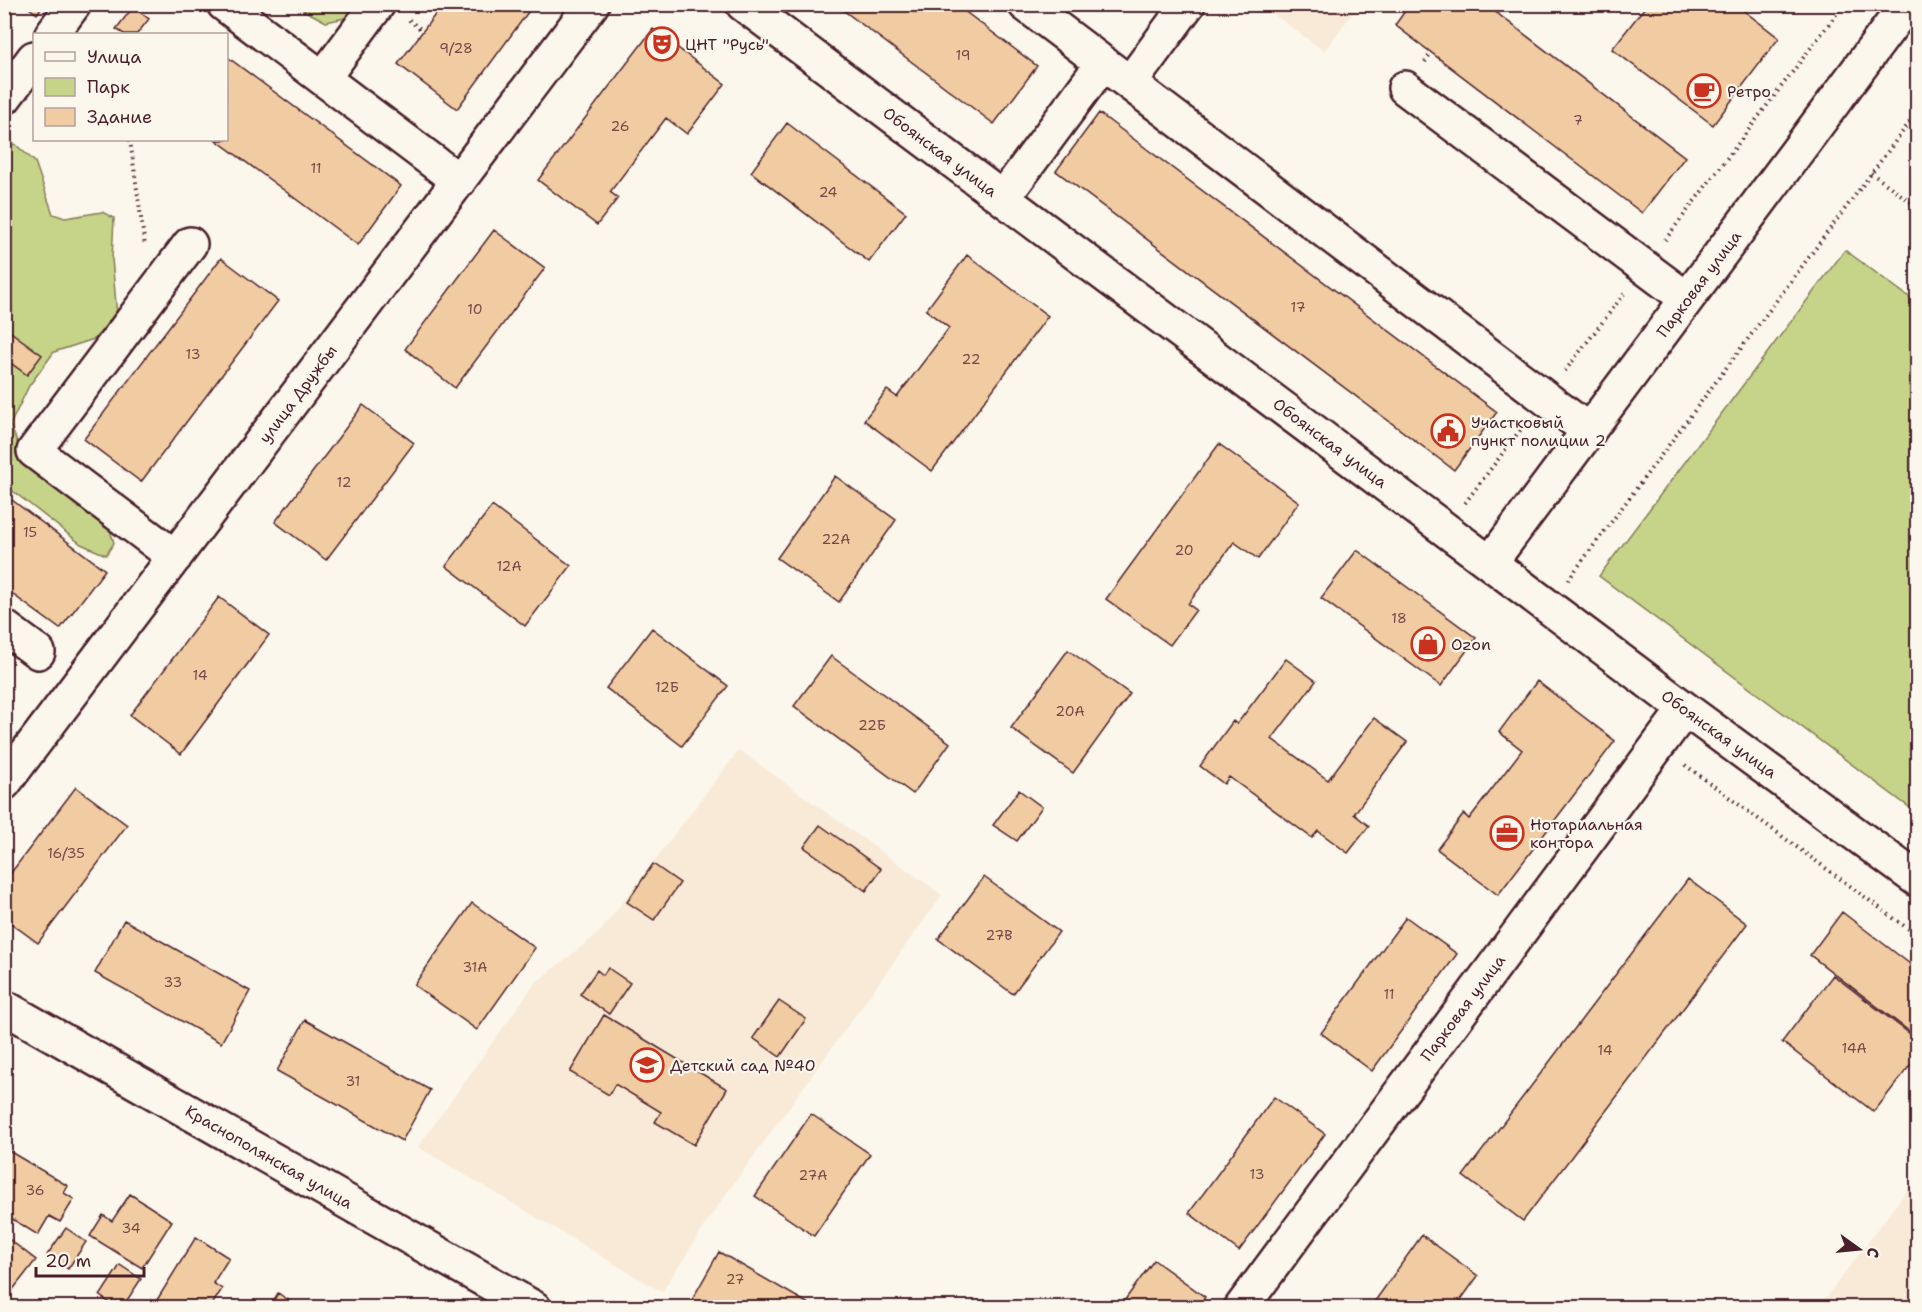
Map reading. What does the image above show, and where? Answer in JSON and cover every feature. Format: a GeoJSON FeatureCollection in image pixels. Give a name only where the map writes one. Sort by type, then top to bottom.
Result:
{"type":"FeatureCollection","features":[{"type":"Feature","properties":{"kind":"street"},"geometry":{"type":"LineString","coordinates":[[53,33],[74,4]]}},
{"type":"Feature","properties":{"kind":"street"},"geometry":{"type":"LineString","coordinates":[[80,4],[81,33]]}},
{"type":"Feature","properties":{"kind":"street"},"geometry":{"type":"LineString","coordinates":[[224,4],[459,181]]}},
{"type":"Feature","properties":{"kind":"street"},"geometry":{"type":"LineString","coordinates":[[323,78],[378,4]]}},
{"type":"Feature","properties":{"kind":"street","name":"улица Дружбы"},"geometry":{"type":"LineString","coordinates":[[4,783],[592,4]]}},
{"type":"Feature","properties":{"kind":"street","name":"Обоянская улица"},"geometry":{"type":"LineString","coordinates":[[743,4],[1917,880]]}},
{"type":"Feature","properties":{"kind":"street"},"geometry":{"type":"LineString","coordinates":[[1025,4],[1589,431]]}},
{"type":"Feature","properties":{"kind":"street"},"geometry":{"type":"LineString","coordinates":[[1130,83],[1188,4]]}},
{"type":"Feature","properties":{"kind":"street","name":"Парковая улица"},"geometry":{"type":"LineString","coordinates":[[1490,563],[1907,4]]}},
{"type":"Feature","properties":{"kind":"street"},"geometry":{"type":"LineString","coordinates":[[4,98],[33,59]]}},
{"type":"Feature","properties":{"kind":"street"},"geometry":{"type":"LineString","coordinates":[[1003,198],[1103,63]]}},
{"type":"Feature","properties":{"kind":"street"},"geometry":{"type":"LineString","coordinates":[[1405,88],[1687,299]]}},
{"type":"Feature","properties":{"kind":"street"},"geometry":{"type":"LineString","coordinates":[[175,557],[34,451],[190,243]]}},
{"type":"Feature","properties":{"kind":"street"},"geometry":{"type":"LineString","coordinates":[[4,627],[38,652]]}},
{"type":"Feature","properties":{"kind":"street","name":"Парковая улица"},"geometry":{"type":"LineString","coordinates":[[1241,1308],[1685,709]]}},
{"type":"Feature","properties":{"kind":"street","name":"Краснополянская улица"},"geometry":{"type":"LineString","coordinates":[[4,1007],[534,1308]]}},
{"type":"Feature","properties":{"kind":"path"},"geometry":{"type":"LineString","coordinates":[[1565,584],[1917,111]]}},
{"type":"Feature","properties":{"kind":"path"},"geometry":{"type":"LineString","coordinates":[[130,141],[151,295]]}},
{"type":"Feature","properties":{"kind":"path"},"geometry":{"type":"LineString","coordinates":[[1871,173],[1917,207]]}},
{"type":"Feature","properties":{"kind":"path"},"geometry":{"type":"LineString","coordinates":[[1658,745],[1917,936]]}},
{"type":"Feature","properties":{"kind":"shaded area"},"geometry":{"type":"Polygon","coordinates":[[[1261,5],[1359,5],[1324,51],[1261,5]]]}},
{"type":"Feature","properties":{"kind":"shaded area","name":"Детский сад №40"},"geometry":{"type":"Polygon","coordinates":[[[739,750],[942,895],[714,1211],[662,1292],[418,1147],[535,983],[599,933],[739,750]]]}},
{"type":"Feature","properties":{"kind":"shaded area"},"geometry":{"type":"Polygon","coordinates":[[[1917,1177],[1917,1307],[1819,1307],[1917,1177]]]}},
{"type":"Feature","properties":{"kind":"green space"},"geometry":{"type":"Polygon","coordinates":[[[294,5],[353,5],[350,17],[326,22],[294,5]]]}},
{"type":"Feature","properties":{"kind":"green space"},"geometry":{"type":"Polygon","coordinates":[[[15,144],[35,162],[53,214],[65,218],[102,212],[114,218],[112,259],[117,315],[94,339],[54,352],[29,386],[10,425],[27,464],[110,530],[114,543],[106,555],[81,544],[5,485],[4,148],[15,144]]]}},
{"type":"Feature","properties":{"kind":"green space"},"geometry":{"type":"Polygon","coordinates":[[[1845,250],[1917,303],[1917,813],[1599,576],[1845,250]]]}},
{"type":"Feature","properties":{"kind":"building"},"geometry":{"type":"Polygon","coordinates":[[[24,4],[44,4],[37,14],[24,4]]]}},
{"type":"Feature","properties":{"kind":"building"},"geometry":{"type":"Polygon","coordinates":[[[443,4],[534,4],[457,109],[398,64],[443,4]]]}},
{"type":"Feature","properties":{"kind":"building"},"geometry":{"type":"Polygon","coordinates":[[[835,4],[955,4],[1037,66],[994,124],[835,4]]]}},
{"type":"Feature","properties":{"kind":"building"},"geometry":{"type":"Polygon","coordinates":[[[1410,4],[1485,4],[1685,157],[1642,213],[1395,25],[1410,4]]]}},
{"type":"Feature","properties":{"kind":"building"},"geometry":{"type":"Polygon","coordinates":[[[1642,4],[1735,4],[1779,38],[1713,125],[1612,49],[1645,7],[1642,4]]]}},
{"type":"Feature","properties":{"kind":"building"},"geometry":{"type":"Polygon","coordinates":[[[133,7],[149,19],[138,33],[122,33],[116,29],[133,7]]]}},
{"type":"Feature","properties":{"kind":"building"},"geometry":{"type":"Polygon","coordinates":[[[653,29],[725,84],[687,134],[666,118],[610,192],[618,198],[597,225],[538,180],[653,29]]]}},
{"type":"Feature","properties":{"kind":"building"},"geometry":{"type":"Polygon","coordinates":[[[228,57],[401,186],[358,245],[217,141],[228,141],[228,57]]]}},
{"type":"Feature","properties":{"kind":"building"},"geometry":{"type":"Polygon","coordinates":[[[1099,113],[1497,412],[1454,470],[1056,171],[1099,113]]]}},
{"type":"Feature","properties":{"kind":"building"},"geometry":{"type":"Polygon","coordinates":[[[787,123],[906,213],[869,262],[751,172],[787,123]]]}},
{"type":"Feature","properties":{"kind":"building"},"geometry":{"type":"Polygon","coordinates":[[[494,230],[545,268],[455,388],[405,349],[494,230]]]}},
{"type":"Feature","properties":{"kind":"building"},"geometry":{"type":"Polygon","coordinates":[[[967,255],[1048,316],[932,471],[864,420],[887,390],[897,397],[949,328],[926,310],[967,255]]]}},
{"type":"Feature","properties":{"kind":"building"},"geometry":{"type":"Polygon","coordinates":[[[221,258],[278,301],[141,482],[84,439],[221,258]]]}},
{"type":"Feature","properties":{"kind":"building"},"geometry":{"type":"Polygon","coordinates":[[[4,327],[42,355],[27,375],[4,358],[4,327]]]}},
{"type":"Feature","properties":{"kind":"building"},"geometry":{"type":"Polygon","coordinates":[[[363,405],[414,443],[326,560],[275,522],[363,405]]]}},
{"type":"Feature","properties":{"kind":"building"},"geometry":{"type":"Polygon","coordinates":[[[1219,444],[1299,502],[1258,559],[1234,542],[1188,604],[1196,610],[1170,645],[1106,599],[1219,444]]]}},
{"type":"Feature","properties":{"kind":"building"},"geometry":{"type":"Polygon","coordinates":[[[835,476],[896,520],[839,602],[777,558],[835,476]]]}},
{"type":"Feature","properties":{"kind":"building"},"geometry":{"type":"Polygon","coordinates":[[[4,494],[105,570],[60,629],[4,588],[4,494]]]}},
{"type":"Feature","properties":{"kind":"building"},"geometry":{"type":"Polygon","coordinates":[[[492,506],[571,566],[525,626],[446,566],[492,506]]]}},
{"type":"Feature","properties":{"kind":"building"},"geometry":{"type":"Polygon","coordinates":[[[1357,550],[1476,638],[1441,686],[1321,598],[1357,550]]]}},
{"type":"Feature","properties":{"kind":"building"},"geometry":{"type":"Polygon","coordinates":[[[219,597],[269,635],[181,754],[130,715],[219,597]]]}},
{"type":"Feature","properties":{"kind":"building"},"geometry":{"type":"Polygon","coordinates":[[[652,628],[728,686],[682,746],[606,688],[652,628]]]}},
{"type":"Feature","properties":{"kind":"building"},"geometry":{"type":"Polygon","coordinates":[[[1068,650],[1130,694],[1073,773],[1011,728],[1068,650]]]}},
{"type":"Feature","properties":{"kind":"building"},"geometry":{"type":"Polygon","coordinates":[[[831,656],[950,743],[913,794],[794,706],[831,656]]]}},
{"type":"Feature","properties":{"kind":"building"},"geometry":{"type":"Polygon","coordinates":[[[1286,659],[1316,681],[1272,739],[1328,780],[1374,718],[1407,742],[1354,814],[1369,826],[1348,853],[1318,831],[1312,838],[1229,777],[1224,784],[1200,766],[1233,721],[1237,724],[1286,659]]]}},
{"type":"Feature","properties":{"kind":"building"},"geometry":{"type":"Polygon","coordinates":[[[1537,681],[1615,741],[1498,895],[1437,849],[1464,814],[1469,819],[1522,750],[1499,732],[1537,681]]]}},
{"type":"Feature","properties":{"kind":"building"},"geometry":{"type":"Polygon","coordinates":[[[76,787],[127,825],[38,943],[4,918],[4,882],[76,787]]]}},
{"type":"Feature","properties":{"kind":"building"},"geometry":{"type":"Polygon","coordinates":[[[1019,790],[1042,807],[1017,841],[993,825],[1019,790]]]}},
{"type":"Feature","properties":{"kind":"building"},"geometry":{"type":"Polygon","coordinates":[[[820,825],[881,869],[866,891],[804,847],[820,825]]]}},
{"type":"Feature","properties":{"kind":"building"},"geometry":{"type":"Polygon","coordinates":[[[653,864],[680,883],[654,920],[627,902],[653,864]]]}},
{"type":"Feature","properties":{"kind":"building"},"geometry":{"type":"Polygon","coordinates":[[[984,877],[1059,932],[1013,994],[938,939],[984,877]]]}},
{"type":"Feature","properties":{"kind":"building"},"geometry":{"type":"Polygon","coordinates":[[[1688,879],[1747,924],[1523,1221],[1463,1176],[1688,879]]]}},
{"type":"Feature","properties":{"kind":"building"},"geometry":{"type":"Polygon","coordinates":[[[472,903],[535,948],[477,1030],[414,985],[472,903]]]}},
{"type":"Feature","properties":{"kind":"building"},"geometry":{"type":"Polygon","coordinates":[[[1842,912],[1918,970],[1918,1038],[1810,955],[1842,912]]]}},
{"type":"Feature","properties":{"kind":"building"},"geometry":{"type":"Polygon","coordinates":[[[1406,917],[1457,954],[1372,1071],[1321,1033],[1406,917]]]}},
{"type":"Feature","properties":{"kind":"building"},"geometry":{"type":"Polygon","coordinates":[[[124,920],[250,991],[221,1043],[95,973],[124,920]]]}},
{"type":"Feature","properties":{"kind":"building"},"geometry":{"type":"Polygon","coordinates":[[[608,968],[630,983],[609,1014],[580,994],[597,970],[603,975],[608,968]]]}},
{"type":"Feature","properties":{"kind":"building"},"geometry":{"type":"Polygon","coordinates":[[[1833,975],[1918,1040],[1918,1055],[1874,1112],[1782,1042],[1833,975]]]}},
{"type":"Feature","properties":{"kind":"building"},"geometry":{"type":"Polygon","coordinates":[[[779,1001],[806,1019],[780,1057],[753,1038],[779,1001]]]}},
{"type":"Feature","properties":{"kind":"building"},"geometry":{"type":"Polygon","coordinates":[[[604,1015],[727,1089],[694,1145],[655,1122],[661,1112],[615,1084],[609,1095],[570,1072],[604,1015]]]}},
{"type":"Feature","properties":{"kind":"building"},"geometry":{"type":"Polygon","coordinates":[[[305,1020],[430,1090],[402,1141],[277,1071],[305,1020]]]}},
{"type":"Feature","properties":{"kind":"building"},"geometry":{"type":"Polygon","coordinates":[[[1274,1097],[1325,1134],[1239,1251],[1189,1213],[1274,1097]]]}},
{"type":"Feature","properties":{"kind":"building"},"geometry":{"type":"Polygon","coordinates":[[[811,1114],[870,1154],[814,1236],[755,1196],[811,1114]]]}},
{"type":"Feature","properties":{"kind":"building"},"geometry":{"type":"Polygon","coordinates":[[[4,1148],[68,1186],[64,1193],[74,1199],[60,1222],[49,1216],[38,1235],[4,1214],[4,1148]]]}},
{"type":"Feature","properties":{"kind":"building"},"geometry":{"type":"Polygon","coordinates":[[[130,1194],[172,1221],[142,1268],[90,1236],[103,1215],[112,1221],[130,1194]]]}},
{"type":"Feature","properties":{"kind":"building"},"geometry":{"type":"Polygon","coordinates":[[[66,1228],[86,1242],[68,1269],[47,1255],[66,1228]]]}},
{"type":"Feature","properties":{"kind":"building"},"geometry":{"type":"Polygon","coordinates":[[[1422,1235],[1478,1276],[1455,1308],[1370,1308],[1422,1235]]]}},
{"type":"Feature","properties":{"kind":"building"},"geometry":{"type":"Polygon","coordinates":[[[6,1237],[36,1260],[4,1301],[4,1268],[6,1266],[4,1265],[4,1239],[6,1237]]]}},
{"type":"Feature","properties":{"kind":"building"},"geometry":{"type":"Polygon","coordinates":[[[196,1237],[229,1258],[213,1283],[222,1289],[210,1308],[152,1308],[196,1237]]]}},
{"type":"Feature","properties":{"kind":"building"},"geometry":{"type":"Polygon","coordinates":[[[719,1252],[816,1308],[693,1308],[689,1305],[719,1252]]]}},
{"type":"Feature","properties":{"kind":"building"},"geometry":{"type":"Polygon","coordinates":[[[1154,1260],[1205,1297],[1198,1308],[1119,1308],[1154,1260]]]}},
{"type":"Feature","properties":{"kind":"building"},"geometry":{"type":"Polygon","coordinates":[[[120,1265],[141,1279],[122,1308],[117,1308],[100,1296],[120,1265]]]}},
{"type":"Feature","properties":{"kind":"building"},"geometry":{"type":"Polygon","coordinates":[[[278,1293],[300,1308],[269,1308],[278,1293]]]}},
{"type":"Feature","properties":{"kind":"place","name":"ЦНТ \"Русь\""},"geometry":{"type":"Point","coordinates":[662,44]}},
{"type":"Feature","properties":{"kind":"place","name":"Ретро"},"geometry":{"type":"Point","coordinates":[1704,91]}},
{"type":"Feature","properties":{"kind":"place","name":"Участковый пункт полиции 2"},"geometry":{"type":"Point","coordinates":[1448,431]}},
{"type":"Feature","properties":{"kind":"place","name":"Ozon"},"geometry":{"type":"Point","coordinates":[1428,644]}},
{"type":"Feature","properties":{"kind":"place","name":"Нотариальная контора"},"geometry":{"type":"Point","coordinates":[1507,833]}},
{"type":"Feature","properties":{"kind":"place","name":"Детский сад №40"},"geometry":{"type":"Point","coordinates":[647,1065]}}]}
